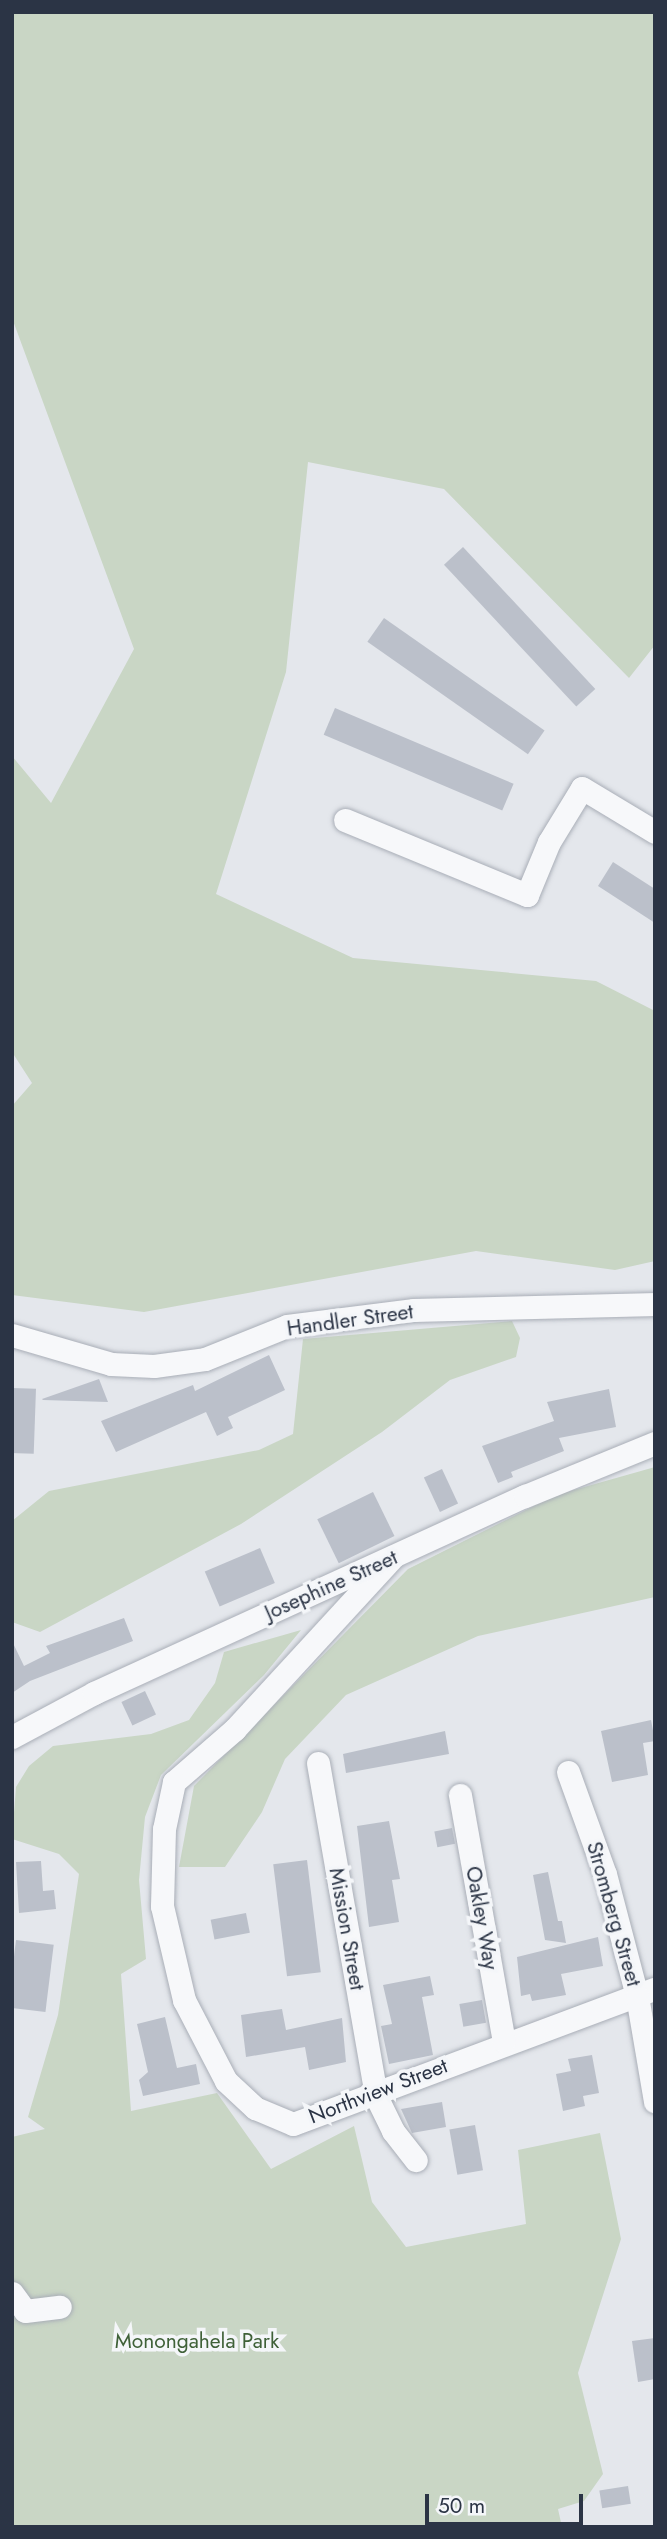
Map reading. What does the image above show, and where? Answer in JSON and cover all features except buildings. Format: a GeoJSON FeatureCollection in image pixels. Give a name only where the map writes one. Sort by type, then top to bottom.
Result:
{"type":"FeatureCollection","features":[{"type":"Feature","properties":{"kind":"street"},"geometry":{"type":"LineString","coordinates":[[345,820],[527,895],[549,842],[582,788],[655,832]]}},
{"type":"Feature","properties":{"kind":"street","name":"Handler Street"},"geometry":{"type":"LineString","coordinates":[[12,1335],[111,1364],[154,1366],[205,1359],[287,1326],[414,1310],[655,1304]]}},
{"type":"Feature","properties":{"kind":"street","name":"Josephine Street"},"geometry":{"type":"LineString","coordinates":[[12,1737],[94,1693],[603,1461],[655,1443]]}},
{"type":"Feature","properties":{"kind":"street","name":"Northview Street"},"geometry":{"type":"LineString","coordinates":[[393,1557],[235,1729],[174,1783],[164,1829],[162,1906],[184,2000],[226,2081],[255,2108],[293,2124],[376,2095],[504,2041],[646,1992]]}},
{"type":"Feature","properties":{"kind":"street","name":"Mission Street"},"geometry":{"type":"LineString","coordinates":[[318,1763],[376,2095]]}},
{"type":"Feature","properties":{"kind":"street","name":"Stromberg Street"},"geometry":{"type":"LineString","coordinates":[[568,1772],[646,1992],[655,2101]]}},
{"type":"Feature","properties":{"kind":"street","name":"Oakley Way"},"geometry":{"type":"LineString","coordinates":[[460,1796],[504,2041]]}},
{"type":"Feature","properties":{"kind":"street"},"geometry":{"type":"LineString","coordinates":[[376,2095],[415,2160]]}},
{"type":"Feature","properties":{"kind":"street"},"geometry":{"type":"LineString","coordinates":[[12,2294],[25,2311],[60,2307]]}},
{"type":"Feature","properties":{"kind":"green space"},"geometry":{"type":"Polygon","coordinates":[[[12,12],[655,12],[655,645],[629,678],[444,489],[308,462],[286,672],[216,894],[353,958],[596,981],[655,1011],[655,1261],[615,1270],[476,1251],[144,1312],[12,1295],[12,1106],[32,1083],[12,1052],[12,756],[51,803],[134,649],[12,318],[12,12]]]}},
{"type":"Feature","properties":{"kind":"green space"},"geometry":{"type":"Polygon","coordinates":[[[512,1321],[520,1338],[516,1357],[450,1380],[382,1432],[241,1524],[40,1632],[12,1622],[12,1521],[49,1491],[259,1450],[293,1434],[303,1339],[512,1321]]]}},
{"type":"Feature","properties":{"kind":"green space"},"geometry":{"type":"Polygon","coordinates":[[[655,1467],[655,1597],[478,1636],[346,1695],[285,1759],[262,1812],[225,1867],[179,1867],[194,1786],[408,1569],[556,1495],[655,1467]]]}},
{"type":"Feature","properties":{"kind":"green space","name":"Monongahela Park"},"geometry":{"type":"Polygon","coordinates":[[[301,1630],[264,1675],[161,1775],[145,1817],[139,1880],[146,1959],[121,1974],[131,2111],[217,2093],[271,2169],[354,2126],[372,2202],[406,2247],[526,2224],[518,2150],[600,2133],[621,2239],[578,2373],[603,2474],[584,2501],[558,2509],[562,2527],[12,2527],[12,2137],[45,2129],[28,2117],[58,2015],[79,1874],[59,1854],[12,1839],[16,1787],[29,1766],[53,1746],[151,1734],[189,1720],[215,1683],[224,1652],[301,1630]]]}}]}
